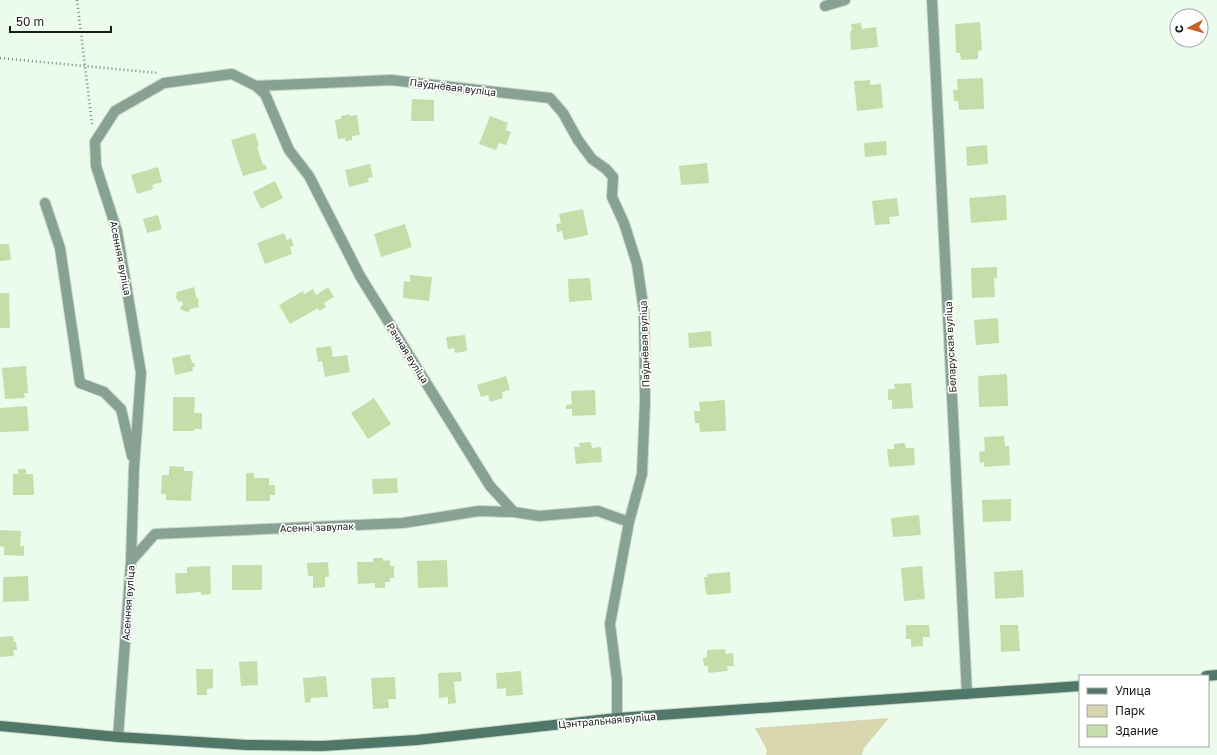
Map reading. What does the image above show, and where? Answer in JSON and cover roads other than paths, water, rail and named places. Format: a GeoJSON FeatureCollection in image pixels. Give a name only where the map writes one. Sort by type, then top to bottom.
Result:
{"type":"FeatureCollection","features":[{"type":"Feature","properties":{"kind":"street"},"geometry":{"type":"LineString","coordinates":[[825,6],[845,0]]}},
{"type":"Feature","properties":{"kind":"street","name":"Беларуская вуліца"},"geometry":{"type":"LineString","coordinates":[[932,0],[967,694]]}},
{"type":"Feature","properties":{"kind":"street","name":"Асенняя вуліца"},"geometry":{"type":"LineString","coordinates":[[118,737],[131,561],[134,468],[141,373],[117,231],[96,166],[95,142],[115,111],[164,78],[232,74],[256,86]]}},
{"type":"Feature","properties":{"kind":"street","name":"Паўднёвая вуліца"},"geometry":{"type":"LineString","coordinates":[[256,86],[390,80],[550,98],[564,113],[578,140],[592,159],[606,169],[613,177],[612,197],[624,223],[637,264],[644,311],[645,402],[642,474],[629,522],[610,624],[617,680],[617,718]]}},
{"type":"Feature","properties":{"kind":"street","name":"Рачная вуліца"},"geometry":{"type":"LineString","coordinates":[[256,86],[265,94],[289,150],[309,176],[360,276],[490,486],[514,512]]}},
{"type":"Feature","properties":{"kind":"street","name":"Асенняя вуліца"},"geometry":{"type":"LineString","coordinates":[[45,204],[60,248],[80,383],[104,392],[121,409],[134,468]]}},
{"type":"Feature","properties":{"kind":"street","name":"Асенні завулак"},"geometry":{"type":"LineString","coordinates":[[131,561],[155,534],[403,523],[479,511],[514,512]]}},
{"type":"Feature","properties":{"kind":"street"},"geometry":{"type":"LineString","coordinates":[[514,512],[539,516],[598,511],[629,522]]}},
{"type":"Feature","properties":{"kind":"street","name":"Цэнтральная вуліца"},"geometry":{"type":"LineString","coordinates":[[0,726],[118,737],[247,745],[322,746],[417,740],[617,718],[1079,686]]}}]}
